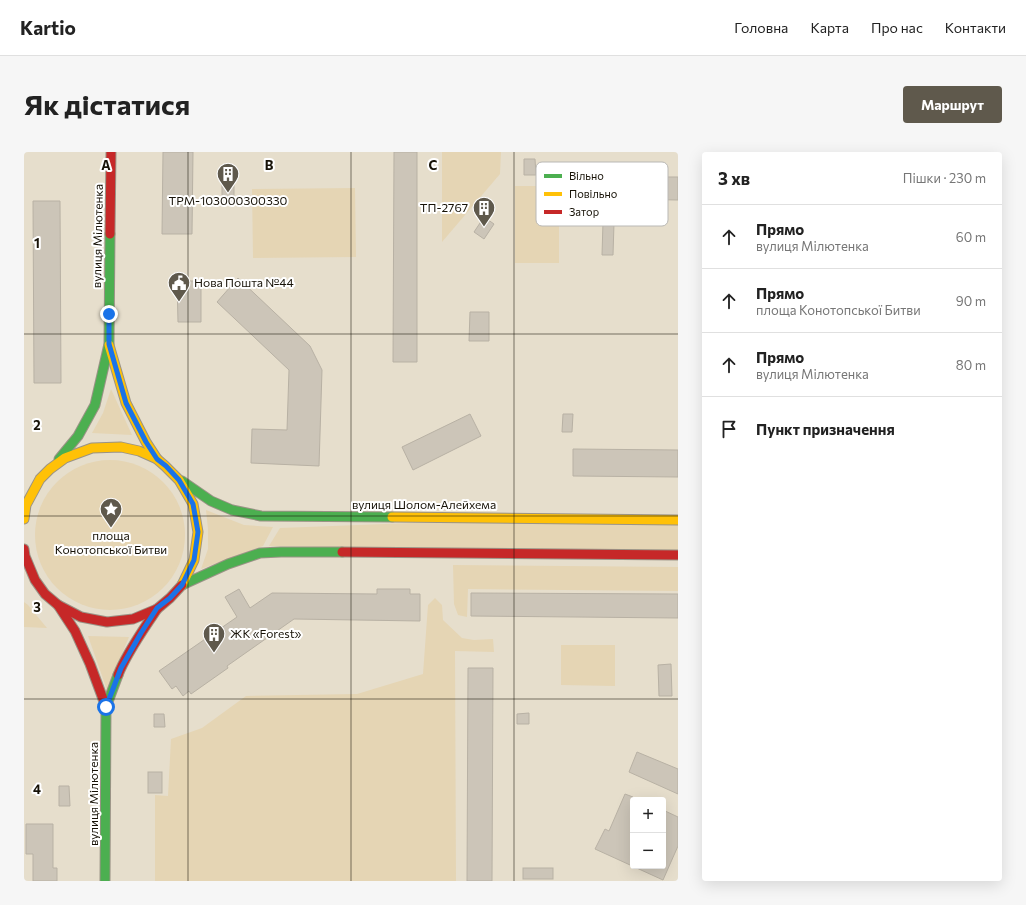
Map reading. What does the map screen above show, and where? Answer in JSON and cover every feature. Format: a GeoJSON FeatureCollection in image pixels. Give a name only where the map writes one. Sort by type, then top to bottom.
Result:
{"type":"FeatureCollection","features":[{"type":"Feature","properties":{"kind":"street","name":"вулиця Мілютенка"},"geometry":{"type":"LineString","coordinates":[[50,469],[78,436],[95,405],[109,344],[111,152]]}},
{"type":"Feature","properties":{"kind":"street","name":"вулиця Мілютенка"},"geometry":{"type":"LineString","coordinates":[[109,344],[126,403],[146,442],[157,459]]}},
{"type":"Feature","properties":{"kind":"street"},"geometry":{"type":"LineString","coordinates":[[24,519],[26,505],[40,479],[50,469],[65,458],[92,448],[121,447],[139,451],[157,459],[179,480],[193,504],[198,532],[194,560],[182,585],[170,598],[157,608],[133,619],[107,622],[82,617],[58,605],[46,594],[35,580],[24,550]]}},
{"type":"Feature","properties":{"kind":"street"},"geometry":{"type":"LineString","coordinates":[[30,483],[40,479]]}},
{"type":"Feature","properties":{"kind":"street","name":"вулиця Шолом-Алейхема"},"geometry":{"type":"LineString","coordinates":[[179,480],[211,501],[232,510],[261,516],[678,520]]}},
{"type":"Feature","properties":{"kind":"street"},"geometry":{"type":"LineString","coordinates":[[182,585],[228,564],[260,553],[678,555]]}},
{"type":"Feature","properties":{"kind":"street"},"geometry":{"type":"LineString","coordinates":[[24,576],[35,580]]}},
{"type":"Feature","properties":{"kind":"street","name":"вулиця Мілютенка"},"geometry":{"type":"LineString","coordinates":[[58,605],[75,631],[90,664],[106,707]]}},
{"type":"Feature","properties":{"kind":"street","name":"вулиця Мілютенка"},"geometry":{"type":"LineString","coordinates":[[105,881],[106,707],[121,668],[157,608]]}},
{"type":"Feature","properties":{"kind":"shaded area"},"geometry":{"type":"Polygon","coordinates":[[[442,152],[501,152],[500,174],[442,242],[442,152]]]}},
{"type":"Feature","properties":{"kind":"shaded area"},"geometry":{"type":"Polygon","coordinates":[[[515,186],[536,186],[536,226],[559,226],[559,263],[515,263],[515,186]]]}},
{"type":"Feature","properties":{"kind":"shaded area"},"geometry":{"type":"Polygon","coordinates":[[[355,188],[356,257],[253,258],[252,189],[355,188]]]}},
{"type":"Feature","properties":{"kind":"shaded area"},"geometry":{"type":"Polygon","coordinates":[[[111,389],[132,435],[92,433],[103,413],[111,389]]]}},
{"type":"Feature","properties":{"kind":"shaded area"},"geometry":{"type":"Polygon","coordinates":[[[103,460],[117,460],[132,463],[145,469],[158,477],[168,487],[182,513],[185,535],[184,550],[179,564],[168,583],[158,593],[132,607],[117,610],[103,610],[88,607],[75,601],[62,593],[52,583],[38,557],[35,542],[35,528],[38,513],[44,500],[52,487],[62,477],[88,463],[103,460]]]}},
{"type":"Feature","properties":{"kind":"shaded area"},"geometry":{"type":"Polygon","coordinates":[[[206,510],[244,525],[273,527],[263,546],[201,569],[208,549],[206,510]]]}},
{"type":"Feature","properties":{"kind":"shaded area"},"geometry":{"type":"Polygon","coordinates":[[[541,518],[678,520],[678,555],[269,546],[280,528],[541,518]]]}},
{"type":"Feature","properties":{"kind":"shaded area"},"geometry":{"type":"Polygon","coordinates":[[[453,565],[678,567],[678,591],[468,589],[467,617],[458,615],[454,604],[453,565]]]}},
{"type":"Feature","properties":{"kind":"shaded area"},"geometry":{"type":"Polygon","coordinates":[[[435,598],[442,605],[443,620],[462,638],[474,640],[493,639],[494,652],[455,651],[456,881],[155,881],[155,795],[168,796],[171,739],[202,728],[246,696],[357,694],[423,674],[428,605],[435,598]]]}},
{"type":"Feature","properties":{"kind":"shaded area"},"geometry":{"type":"Polygon","coordinates":[[[24,602],[28,605],[47,628],[24,627],[24,602]]]}},
{"type":"Feature","properties":{"kind":"shaded area"},"geometry":{"type":"Polygon","coordinates":[[[88,636],[129,637],[107,690],[88,636]]]}},
{"type":"Feature","properties":{"kind":"shaded area"},"geometry":{"type":"Polygon","coordinates":[[[561,645],[615,645],[615,686],[561,685],[561,645]]]}},
{"type":"Feature","properties":{"kind":"building"},"geometry":{"type":"Polygon","coordinates":[[[163,152],[193,152],[192,234],[162,234],[163,152]]]}},
{"type":"Feature","properties":{"kind":"building"},"geometry":{"type":"Polygon","coordinates":[[[394,152],[417,152],[417,362],[393,362],[394,152]]]}},
{"type":"Feature","properties":{"kind":"building"},"geometry":{"type":"Polygon","coordinates":[[[524,159],[535,159],[536,175],[524,175],[524,159]]]}},
{"type":"Feature","properties":{"kind":"building"},"geometry":{"type":"Polygon","coordinates":[[[668,177],[678,177],[678,200],[668,200],[668,177]]]}},
{"type":"Feature","properties":{"kind":"building","name":"ТРМ-103000300330"},"geometry":{"type":"Polygon","coordinates":[[[222,184],[234,185],[234,203],[222,203],[222,184]]]}},
{"type":"Feature","properties":{"kind":"building"},"geometry":{"type":"Polygon","coordinates":[[[33,201],[60,201],[61,383],[34,383],[33,201]]]}},
{"type":"Feature","properties":{"kind":"building","name":"ТП-2767"},"geometry":{"type":"Polygon","coordinates":[[[484,217],[494,224],[484,239],[474,232],[484,217]]]}},
{"type":"Feature","properties":{"kind":"building"},"geometry":{"type":"Polygon","coordinates":[[[603,226],[614,226],[613,255],[602,255],[603,226]]]}},
{"type":"Feature","properties":{"kind":"building"},"geometry":{"type":"Polygon","coordinates":[[[238,278],[310,346],[322,370],[319,466],[251,463],[252,429],[287,430],[289,370],[217,302],[238,278]]]}},
{"type":"Feature","properties":{"kind":"building"},"geometry":{"type":"Polygon","coordinates":[[[177,281],[201,281],[201,322],[178,322],[177,281]]]}},
{"type":"Feature","properties":{"kind":"building"},"geometry":{"type":"Polygon","coordinates":[[[470,312],[489,312],[489,341],[469,341],[470,312]]]}},
{"type":"Feature","properties":{"kind":"building"},"geometry":{"type":"Polygon","coordinates":[[[470,414],[481,436],[413,470],[402,447],[470,414]]]}},
{"type":"Feature","properties":{"kind":"building"},"geometry":{"type":"Polygon","coordinates":[[[563,414],[573,414],[572,432],[562,432],[563,414]]]}},
{"type":"Feature","properties":{"kind":"building"},"geometry":{"type":"Polygon","coordinates":[[[573,449],[678,450],[678,477],[573,476],[573,449]]]}},
{"type":"Feature","properties":{"kind":"building","name":"ЖК «Forest»"},"geometry":{"type":"Polygon","coordinates":[[[239,589],[250,608],[272,593],[377,594],[377,589],[410,589],[410,594],[420,594],[420,621],[294,619],[227,666],[228,668],[191,694],[189,691],[183,696],[176,686],[172,689],[159,671],[237,617],[225,597],[239,589]]]}},
{"type":"Feature","properties":{"kind":"building"},"geometry":{"type":"Polygon","coordinates":[[[471,593],[678,594],[678,618],[471,616],[471,593]]]}},
{"type":"Feature","properties":{"kind":"building"},"geometry":{"type":"Polygon","coordinates":[[[671,664],[672,696],[659,696],[658,665],[671,664]]]}},
{"type":"Feature","properties":{"kind":"building"},"geometry":{"type":"Polygon","coordinates":[[[468,668],[493,668],[492,881],[467,881],[468,668]]]}},
{"type":"Feature","properties":{"kind":"building"},"geometry":{"type":"Polygon","coordinates":[[[529,713],[529,724],[517,724],[517,714],[529,713]]]}},
{"type":"Feature","properties":{"kind":"building"},"geometry":{"type":"Polygon","coordinates":[[[154,714],[164,714],[165,727],[154,727],[154,714]]]}},
{"type":"Feature","properties":{"kind":"building"},"geometry":{"type":"Polygon","coordinates":[[[637,752],[678,769],[678,794],[629,772],[637,752]]]}},
{"type":"Feature","properties":{"kind":"building"},"geometry":{"type":"Polygon","coordinates":[[[148,772],[162,772],[162,793],[148,793],[148,772]]]}},
{"type":"Feature","properties":{"kind":"building"},"geometry":{"type":"Polygon","coordinates":[[[59,786],[69,786],[70,806],[59,806],[59,786]]]}},
{"type":"Feature","properties":{"kind":"building"},"geometry":{"type":"Polygon","coordinates":[[[625,794],[633,797],[630,797],[630,865],[595,849],[605,829],[609,831],[625,794]]]}},
{"type":"Feature","properties":{"kind":"building"},"geometry":{"type":"Polygon","coordinates":[[[666,811],[678,817],[678,846],[663,880],[639,869],[666,869],[666,811]]]}},
{"type":"Feature","properties":{"kind":"building"},"geometry":{"type":"Polygon","coordinates":[[[26,824],[53,824],[53,868],[57,868],[57,881],[33,881],[33,854],[26,854],[26,824]]]}},
{"type":"Feature","properties":{"kind":"building"},"geometry":{"type":"Polygon","coordinates":[[[523,868],[553,868],[553,879],[523,879],[523,868]]]}},
{"type":"Feature","properties":{"kind":"traffic: fast"},"geometry":{"type":"LineString","coordinates":[[59,459],[78,436],[95,405],[109,344],[110,234]]}},
{"type":"Feature","properties":{"kind":"traffic: fast"},"geometry":{"type":"LineString","coordinates":[[182,481],[211,501],[232,510],[261,516],[392,517]]}},
{"type":"Feature","properties":{"kind":"traffic: fast"},"geometry":{"type":"LineString","coordinates":[[182,585],[228,564],[260,553],[342,552]]}},
{"type":"Feature","properties":{"kind":"traffic: fast"},"geometry":{"type":"LineString","coordinates":[[105,881],[106,707],[118,675]]}},
{"type":"Feature","properties":{"kind":"traffic: slow"},"geometry":{"type":"LineString","coordinates":[[109,345],[126,403],[146,442],[157,459]]}},
{"type":"Feature","properties":{"kind":"traffic: slow"},"geometry":{"type":"LineString","coordinates":[[24,519],[26,505],[40,479],[50,469],[65,458],[92,448],[121,447],[139,451],[157,459],[165,466],[179,480],[193,504],[198,532],[194,560],[182,585]]}},
{"type":"Feature","properties":{"kind":"traffic: slow"},"geometry":{"type":"LineString","coordinates":[[392,517],[678,520]]}},
{"type":"Feature","properties":{"kind":"traffic: jam"},"geometry":{"type":"LineString","coordinates":[[110,234],[111,152]]}},
{"type":"Feature","properties":{"kind":"traffic: jam"},"geometry":{"type":"LineString","coordinates":[[24,549],[25,556],[35,580],[45,594],[58,605],[81,617],[107,622],[133,619],[157,609],[182,585]]}},
{"type":"Feature","properties":{"kind":"traffic: jam"},"geometry":{"type":"LineString","coordinates":[[342,552],[678,555]]}},
{"type":"Feature","properties":{"kind":"traffic: jam"},"geometry":{"type":"LineString","coordinates":[[58,605],[75,631],[90,664],[106,707]]}},
{"type":"Feature","properties":{"kind":"traffic: jam"},"geometry":{"type":"LineString","coordinates":[[118,675],[131,649],[157,609]]}},
{"type":"Feature","properties":{"kind":"place","name":"ТРМ-103000300330"},"geometry":{"type":"Point","coordinates":[228,194]}},
{"type":"Feature","properties":{"kind":"place","name":"ТП-2767"},"geometry":{"type":"Point","coordinates":[484,228]}},
{"type":"Feature","properties":{"kind":"place","name":"Нова Пошта №44"},"geometry":{"type":"Point","coordinates":[179,302]}},
{"type":"Feature","properties":{"kind":"place","name":"площа Конотопської Битви"},"geometry":{"type":"Point","coordinates":[111,528]}},
{"type":"Feature","properties":{"kind":"place","name":"ЖК «Forest»"},"geometry":{"type":"Point","coordinates":[214,654]}},
{"type":"Feature","properties":{"kind":"route"},"geometry":{"type":"LineString","coordinates":[[106,707],[121,668],[141,633],[157,608],[170,598],[182,585],[194,560],[198,532],[193,504],[179,480],[157,459],[146,442],[126,403],[109,344],[109,314]]}}]}
